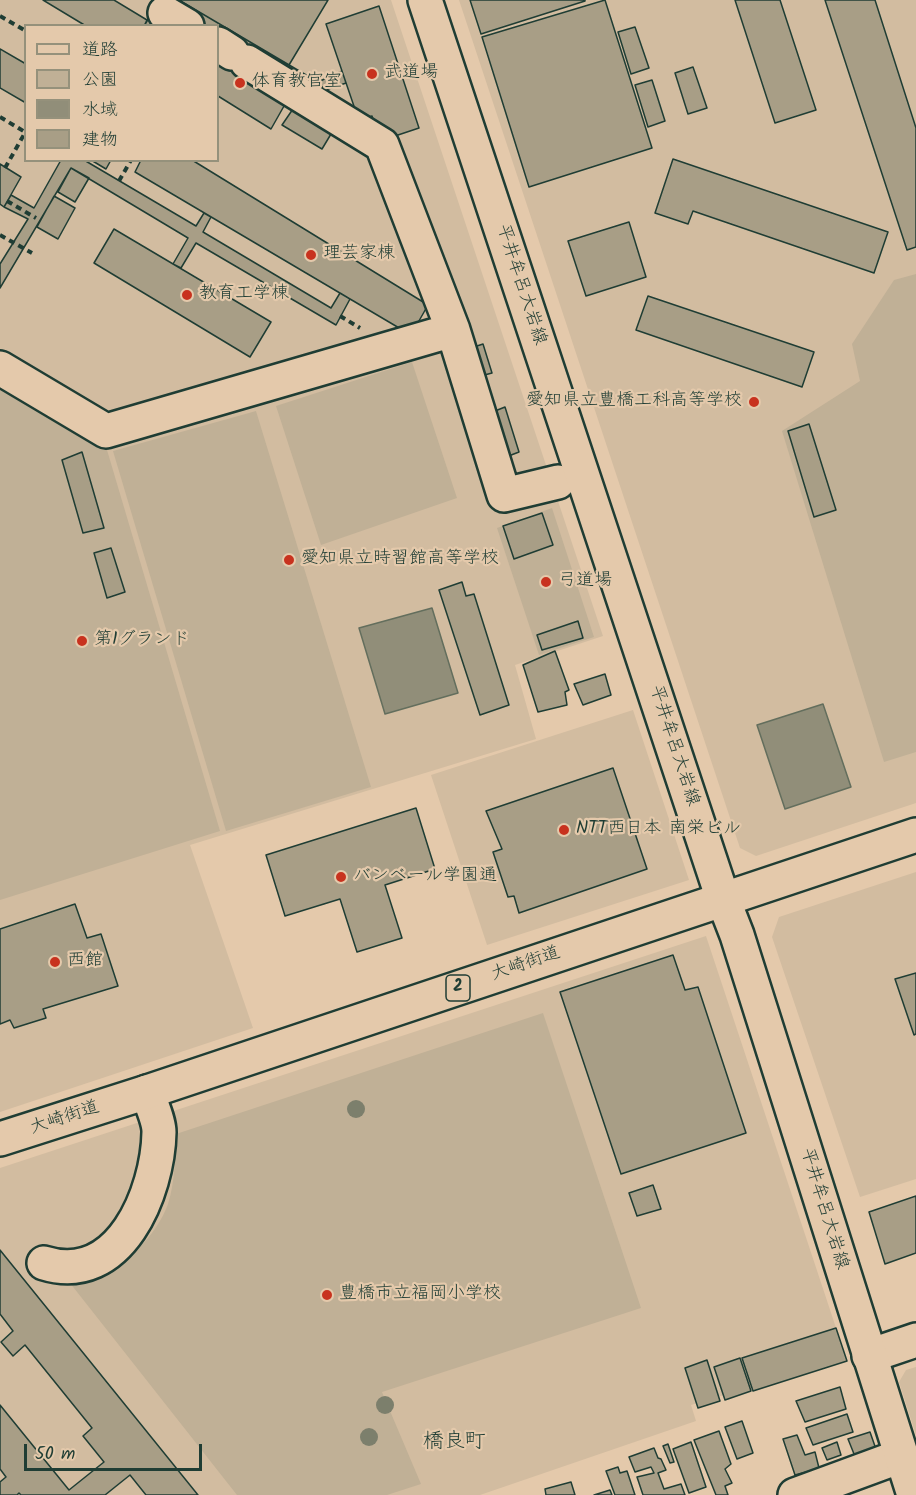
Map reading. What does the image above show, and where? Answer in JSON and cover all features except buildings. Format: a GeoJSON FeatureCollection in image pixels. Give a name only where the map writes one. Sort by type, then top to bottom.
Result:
{"type":"FeatureCollection","features":[{"type":"Feature","properties":{"kind":"main road","name":"平井牟呂大岩線"},"geometry":{"type":"LineString","coordinates":[[425,0],[723,899],[737,935],[914,1495]]}},
{"type":"Feature","properties":{"kind":"main road"},"geometry":{"type":"LineString","coordinates":[[232,53],[382,146],[453,330],[504,495],[558,482]]}},
{"type":"Feature","properties":{"kind":"main road"},"geometry":{"type":"LineString","coordinates":[[0,368],[106,431],[453,330]]}},
{"type":"Feature","properties":{"kind":"main road","name":"大崎街道"},"geometry":{"type":"LineString","coordinates":[[0,1139],[916,835]]}},
{"type":"Feature","properties":{"kind":"main road"},"geometry":{"type":"LineString","coordinates":[[44,1263],[58,1267],[87,1263],[111,1252],[123,1240],[134,1223],[150,1188],[156,1163],[159,1129],[147,1092]]}},
{"type":"Feature","properties":{"kind":"main road"},"geometry":{"type":"LineString","coordinates":[[869,1356],[916,1340]]}},
{"type":"Feature","properties":{"kind":"main road"},"geometry":{"type":"LineString","coordinates":[[795,1495],[901,1456]]}},
{"type":"Feature","properties":{"kind":"path"},"geometry":{"type":"LineString","coordinates":[[0,15],[24,30]]}},
{"type":"Feature","properties":{"kind":"path"},"geometry":{"type":"LineString","coordinates":[[0,117],[24,130]]}},
{"type":"Feature","properties":{"kind":"path"},"geometry":{"type":"LineString","coordinates":[[5,168],[24,133]]}},
{"type":"Feature","properties":{"kind":"path"},"geometry":{"type":"LineString","coordinates":[[119,181],[130,162]]}},
{"type":"Feature","properties":{"kind":"path"},"geometry":{"type":"LineString","coordinates":[[8,201],[36,218]]}},
{"type":"Feature","properties":{"kind":"path"},"geometry":{"type":"LineString","coordinates":[[0,235],[32,253]]}},
{"type":"Feature","properties":{"kind":"shaded area","name":"愛知県立時習館高等学校"},"geometry":{"type":"Polygon","coordinates":[[[0,0],[391,0],[603,636],[515,665],[536,739],[190,845],[253,1028],[0,1112],[0,0]]]}},
{"type":"Feature","properties":{"kind":"shaded area","name":"愛知県立豊橋工科高等学校"},"geometry":{"type":"Polygon","coordinates":[[[459,0],[916,0],[916,803],[756,856],[740,848],[459,0]]]}},
{"type":"Feature","properties":{"kind":"shaded area"},"geometry":{"type":"Polygon","coordinates":[[[633,710],[689,880],[487,945],[431,775],[633,710]]]}},
{"type":"Feature","properties":{"kind":"shaded area"},"geometry":{"type":"Polygon","coordinates":[[[916,872],[916,1179],[860,1197],[772,937],[779,917],[916,872]]]}},
{"type":"Feature","properties":{"kind":"shaded area","name":"豊橋市立福岡小学校"},"geometry":{"type":"Polygon","coordinates":[[[706,936],[846,1358],[691,1405],[696,1421],[480,1495],[0,1495],[0,1168],[706,936]]]}},
{"type":"Feature","properties":{"kind":"shaded area"},"geometry":{"type":"Polygon","coordinates":[[[916,1367],[916,1435],[899,1382],[906,1370],[916,1367]]]}},
{"type":"Feature","properties":{"kind":"green space"},"geometry":{"type":"Polygon","coordinates":[[[916,274],[916,752],[884,762],[782,431],[860,381],[852,344],[894,280],[916,274]]]}},
{"type":"Feature","properties":{"kind":"green space"},"geometry":{"type":"Polygon","coordinates":[[[412,362],[457,498],[321,545],[276,406],[412,362]]]}},
{"type":"Feature","properties":{"kind":"green space","name":"第1グランド"},"geometry":{"type":"Polygon","coordinates":[[[0,389],[107,450],[220,831],[0,900],[0,389]]]}},
{"type":"Feature","properties":{"kind":"green space"},"geometry":{"type":"Polygon","coordinates":[[[256,411],[371,787],[226,831],[113,451],[256,411]]]}},
{"type":"Feature","properties":{"kind":"green space","name":"弓道場"},"geometry":{"type":"Polygon","coordinates":[[[552,508],[594,637],[539,655],[497,528],[552,508]]]}},
{"type":"Feature","properties":{"kind":"green space","name":"豊橋市立福岡小学校"},"geometry":{"type":"Polygon","coordinates":[[[543,1013],[641,1308],[382,1392],[421,1484],[387,1495],[237,1495],[70,1283],[93,1279],[116,1267],[138,1249],[156,1227],[168,1204],[172,1187],[176,1134],[543,1013]]]}},
{"type":"Feature","properties":{"kind":"water"},"geometry":{"type":"Polygon","coordinates":[[[432,608],[458,693],[385,714],[359,628],[432,608]]]}},
{"type":"Feature","properties":{"kind":"water"},"geometry":{"type":"Polygon","coordinates":[[[823,704],[851,787],[785,809],[757,725],[823,704]]]}},
{"type":"Feature","properties":{"kind":"place","name":"武道場"},"geometry":{"type":"Point","coordinates":[372,74]}},
{"type":"Feature","properties":{"kind":"place","name":"体育教官室"},"geometry":{"type":"Point","coordinates":[240,83]}},
{"type":"Feature","properties":{"kind":"place","name":"理芸家棟"},"geometry":{"type":"Point","coordinates":[311,255]}},
{"type":"Feature","properties":{"kind":"place","name":"教育工学棟"},"geometry":{"type":"Point","coordinates":[187,295]}},
{"type":"Feature","properties":{"kind":"place","name":"愛知県立豊橋工科高等学校"},"geometry":{"type":"Point","coordinates":[754,402]}},
{"type":"Feature","properties":{"kind":"place","name":"愛知県立時習館高等学校"},"geometry":{"type":"Point","coordinates":[289,560]}},
{"type":"Feature","properties":{"kind":"place","name":"弓道場"},"geometry":{"type":"Point","coordinates":[546,582]}},
{"type":"Feature","properties":{"kind":"place","name":"第1グランド"},"geometry":{"type":"Point","coordinates":[82,641]}},
{"type":"Feature","properties":{"kind":"place","name":"NTT西日本 南栄ビル"},"geometry":{"type":"Point","coordinates":[564,830]}},
{"type":"Feature","properties":{"kind":"place","name":"バンベール学園通"},"geometry":{"type":"Point","coordinates":[341,877]}},
{"type":"Feature","properties":{"kind":"place","name":"西館"},"geometry":{"type":"Point","coordinates":[55,962]}},
{"type":"Feature","properties":{"kind":"place","name":"豊橋市立福岡小学校"},"geometry":{"type":"Point","coordinates":[327,1295]}},
{"type":"Feature","properties":{"kind":"district","name":"橋良町"},"geometry":{"type":"Point","coordinates":[454,1443]}}]}
